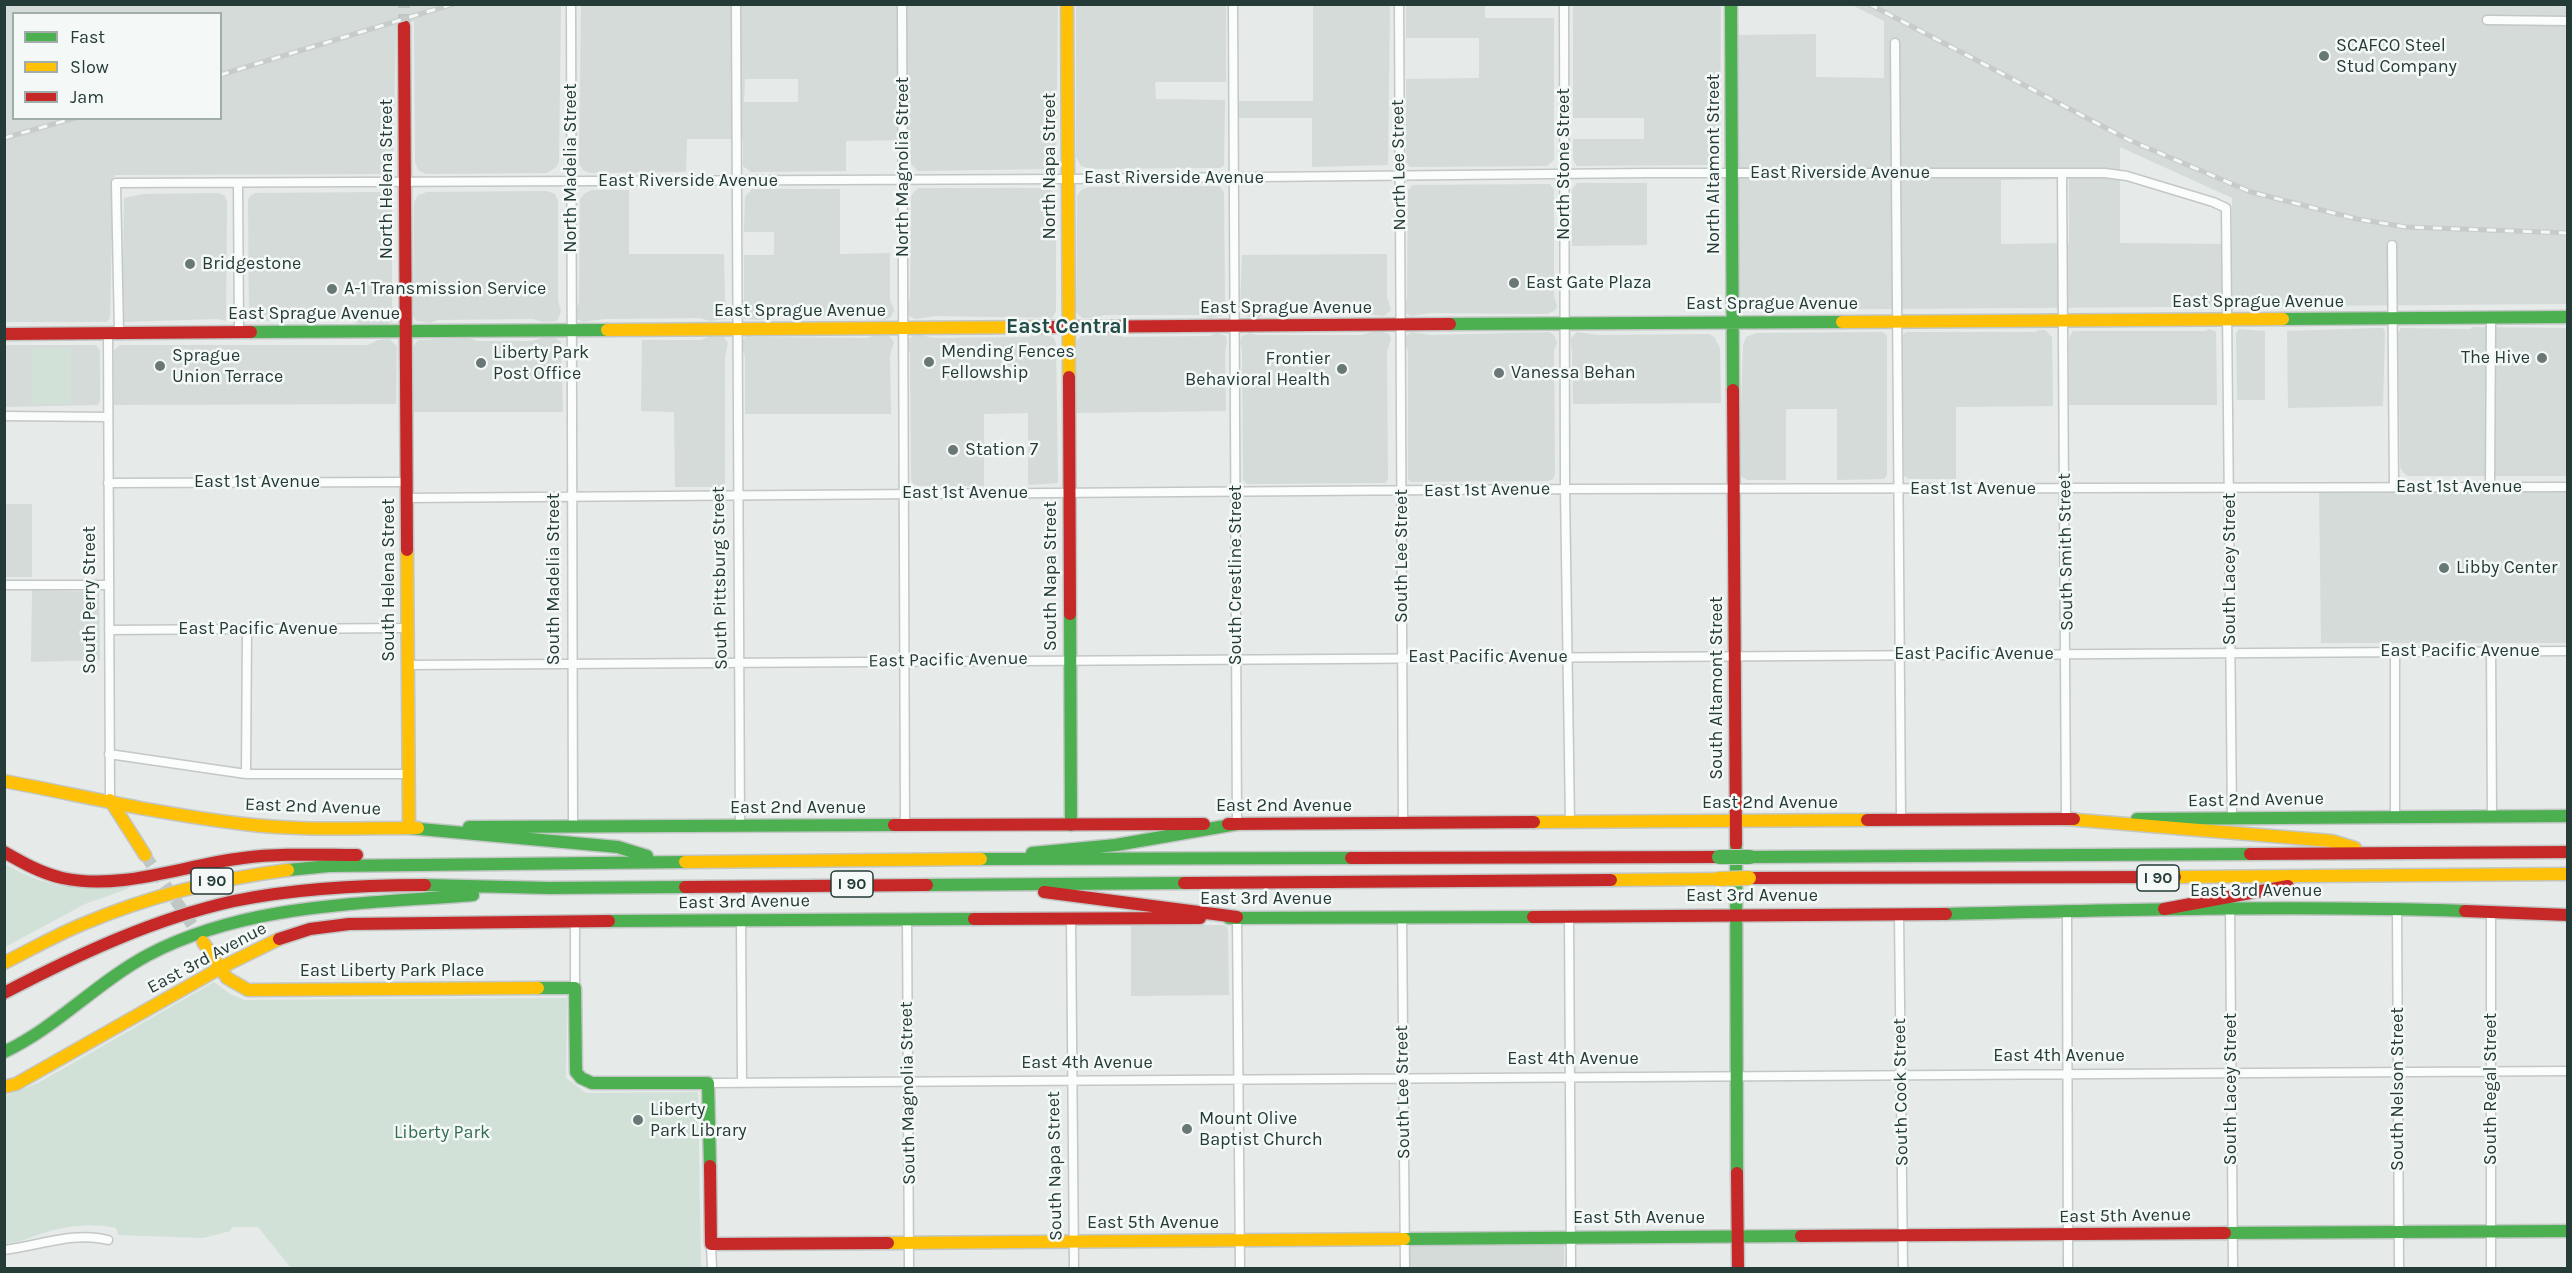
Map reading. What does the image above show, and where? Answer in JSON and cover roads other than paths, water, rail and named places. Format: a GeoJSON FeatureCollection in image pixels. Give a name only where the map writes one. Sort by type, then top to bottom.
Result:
{"type":"FeatureCollection","features":[{"type":"Feature","properties":{"kind":"main road","name":"North Napa Street"},"geometry":{"type":"LineString","coordinates":[[1067,4],[1068,328]]}},
{"type":"Feature","properties":{"kind":"main road","name":"North Altamont Street"},"geometry":{"type":"LineString","coordinates":[[1731,4],[1733,322]]}},
{"type":"Feature","properties":{"kind":"main road","name":"North Helena Street"},"geometry":{"type":"LineString","coordinates":[[404,26],[405,332]]}},
{"type":"Feature","properties":{"kind":"main road","name":"East Sprague Avenue"},"geometry":{"type":"LineString","coordinates":[[4,334],[2568,317]]}},
{"type":"Feature","properties":{"kind":"main road","name":"South Altamont Street"},"geometry":{"type":"LineString","coordinates":[[1733,322],[1738,1269]]}},
{"type":"Feature","properties":{"kind":"main road","name":"South Napa Street"},"geometry":{"type":"LineString","coordinates":[[1068,328],[1071,825]]}},
{"type":"Feature","properties":{"kind":"main road","name":"South Helena Street"},"geometry":{"type":"LineString","coordinates":[[405,332],[409,828]]}},
{"type":"Feature","properties":{"kind":"main road","name":"East 2nd Avenue"},"geometry":{"type":"LineString","coordinates":[[4,780],[187,816],[247,824],[338,828],[2568,816]]}},
{"type":"Feature","properties":{"kind":"main road"},"geometry":{"type":"LineString","coordinates":[[110,801],[145,855]]}},
{"type":"Feature","properties":{"kind":"main road"},"geometry":{"type":"LineString","coordinates":[[2066,819],[2332,841],[2372,852]]}},
{"type":"Feature","properties":{"kind":"main road"},"geometry":{"type":"LineString","coordinates":[[1004,860],[1045,850],[1116,845],[1237,824]]}},
{"type":"Feature","properties":{"kind":"main road"},"geometry":{"type":"LineString","coordinates":[[409,828],[618,848],[662,861]]}},
{"type":"Feature","properties":{"kind":"main road"},"geometry":{"type":"LineString","coordinates":[[4,852],[44,873],[78,882],[116,881],[242,858],[279,856],[384,854],[434,863]]}},
{"type":"Feature","properties":{"kind":"main road","name":"I 90"},"geometry":{"type":"LineString","coordinates":[[4,963],[109,913],[189,886],[295,868],[434,863],[662,861],[2568,852]]}},
{"type":"Feature","properties":{"kind":"main road","name":"I 90"},"geometry":{"type":"LineString","coordinates":[[4,993],[99,946],[140,929],[198,910],[258,896],[369,886],[549,888],[2568,874]]}},
{"type":"Feature","properties":{"kind":"main road"},"geometry":{"type":"LineString","coordinates":[[2164,909],[2264,889],[2377,877]]}},
{"type":"Feature","properties":{"kind":"main road"},"geometry":{"type":"LineString","coordinates":[[990,885],[1237,917]]}},
{"type":"Feature","properties":{"kind":"main road"},"geometry":{"type":"LineString","coordinates":[[4,1052],[34,1036],[127,967],[200,931],[303,908],[549,888]]}},
{"type":"Feature","properties":{"kind":"main road","name":"East 3rd Avenue"},"geometry":{"type":"LineString","coordinates":[[4,1087],[16,1084],[219,967],[271,942],[311,929],[351,924],[907,918],[1899,915],[2164,909],[2491,910],[2568,915]]}},
{"type":"Feature","properties":{"kind":"main road"},"geometry":{"type":"LineString","coordinates":[[203,942],[219,967]]}},
{"type":"Feature","properties":{"kind":"main road","name":"East Liberty Park Place"},"geometry":{"type":"LineString","coordinates":[[219,967],[237,987],[248,990],[575,988]]}},
{"type":"Feature","properties":{"kind":"main road","name":"East 4th Avenue"},"geometry":{"type":"LineString","coordinates":[[575,988],[576,1072],[581,1078],[592,1083],[708,1083]]}},
{"type":"Feature","properties":{"kind":"main road"},"geometry":{"type":"LineString","coordinates":[[708,1083],[711,1244]]}},
{"type":"Feature","properties":{"kind":"main road","name":"East 5th Avenue"},"geometry":{"type":"LineString","coordinates":[[711,1244],[2568,1231]]}},
{"type":"Feature","properties":{"kind":"street","name":"North Madelia Street"},"geometry":{"type":"LineString","coordinates":[[571,4],[571,331]]}},
{"type":"Feature","properties":{"kind":"street","name":"South Pittsburg Street"},"geometry":{"type":"LineString","coordinates":[[736,4],[735,180],[740,827]]}},
{"type":"Feature","properties":{"kind":"street","name":"North Magnolia Street"},"geometry":{"type":"LineString","coordinates":[[902,4],[903,329]]}},
{"type":"Feature","properties":{"kind":"street","name":"South Crestline Street"},"geometry":{"type":"LineString","coordinates":[[1233,4],[1237,824]]}},
{"type":"Feature","properties":{"kind":"street","name":"North Lee Street"},"geometry":{"type":"LineString","coordinates":[[1399,4],[1400,325]]}},
{"type":"Feature","properties":{"kind":"street","name":"North Stone Street"},"geometry":{"type":"LineString","coordinates":[[1564,4],[1565,489],[1570,822]]}},
{"type":"Feature","properties":{"kind":"street"},"geometry":{"type":"LineString","coordinates":[[2487,20],[2568,21]]}},
{"type":"Feature","properties":{"kind":"street"},"geometry":{"type":"LineString","coordinates":[[1895,43],[1901,820]]}},
{"type":"Feature","properties":{"kind":"street","name":"East Riverside Avenue"},"geometry":{"type":"LineString","coordinates":[[116,183],[1068,179],[1564,173],[2105,173],[2127,176],[2226,208]]}},
{"type":"Feature","properties":{"kind":"street","name":"South Smith Street"},"geometry":{"type":"LineString","coordinates":[[2062,173],[2067,654],[2066,819]]}},
{"type":"Feature","properties":{"kind":"street","name":"South Perry Street"},"geometry":{"type":"LineString","coordinates":[[110,801],[108,417],[113,333],[116,183]]}},
{"type":"Feature","properties":{"kind":"street"},"geometry":{"type":"LineString","coordinates":[[238,184],[239,333]]}},
{"type":"Feature","properties":{"kind":"street","name":"South Lacey Street"},"geometry":{"type":"LineString","coordinates":[[2226,208],[2232,818]]}},
{"type":"Feature","properties":{"kind":"street"},"geometry":{"type":"LineString","coordinates":[[2392,245],[2394,487]]}},
{"type":"Feature","properties":{"kind":"street"},"geometry":{"type":"LineString","coordinates":[[2490,488],[2491,318]]}},
{"type":"Feature","properties":{"kind":"street","name":"South Lee Street"},"geometry":{"type":"LineString","coordinates":[[1400,325],[1403,823]]}},
{"type":"Feature","properties":{"kind":"street"},"geometry":{"type":"LineString","coordinates":[[903,329],[905,826]]}},
{"type":"Feature","properties":{"kind":"street","name":"South Madelia Street"},"geometry":{"type":"LineString","coordinates":[[571,331],[573,827]]}},
{"type":"Feature","properties":{"kind":"street"},"geometry":{"type":"LineString","coordinates":[[4,417],[108,417]]}},
{"type":"Feature","properties":{"kind":"street","name":"East 1st Avenue"},"geometry":{"type":"LineString","coordinates":[[108,483],[406,482]]}},
{"type":"Feature","properties":{"kind":"street","name":"East 1st Avenue"},"geometry":{"type":"LineString","coordinates":[[407,498],[1565,489],[2568,487]]}},
{"type":"Feature","properties":{"kind":"street"},"geometry":{"type":"LineString","coordinates":[[4,585],[108,585]]}},
{"type":"Feature","properties":{"kind":"street","name":"East Pacific Avenue"},"geometry":{"type":"LineString","coordinates":[[109,630],[408,628]]}},
{"type":"Feature","properties":{"kind":"street"},"geometry":{"type":"LineString","coordinates":[[246,774],[247,629]]}},
{"type":"Feature","properties":{"kind":"street"},"geometry":{"type":"LineString","coordinates":[[2395,651],[2396,816]]}},
{"type":"Feature","properties":{"kind":"street"},"geometry":{"type":"LineString","coordinates":[[2491,651],[2492,817]]}},
{"type":"Feature","properties":{"kind":"street","name":"East Pacific Avenue"},"geometry":{"type":"LineString","coordinates":[[408,665],[2568,651]]}},
{"type":"Feature","properties":{"kind":"street"},"geometry":{"type":"LineString","coordinates":[[110,754],[246,774],[409,774]]}},
{"type":"Feature","properties":{"kind":"street","name":"South Lacey Street"},"geometry":{"type":"LineString","coordinates":[[2230,909],[2233,1269]]}},
{"type":"Feature","properties":{"kind":"street","name":"South Nelson Street"},"geometry":{"type":"LineString","coordinates":[[2397,909],[2399,1269]]}},
{"type":"Feature","properties":{"kind":"street","name":"South Regal Street"},"geometry":{"type":"LineString","coordinates":[[2491,910],[2492,1269]]}},
{"type":"Feature","properties":{"kind":"street"},"geometry":{"type":"LineString","coordinates":[[2067,912],[2068,1269]]}},
{"type":"Feature","properties":{"kind":"street"},"geometry":{"type":"LineString","coordinates":[[1569,915],[1571,1269]]}},
{"type":"Feature","properties":{"kind":"street","name":"South Cook Street"},"geometry":{"type":"LineString","coordinates":[[1899,915],[1903,1269]]}},
{"type":"Feature","properties":{"kind":"street","name":"South Lee Street"},"geometry":{"type":"LineString","coordinates":[[1402,916],[1405,1269]]}},
{"type":"Feature","properties":{"kind":"street"},"geometry":{"type":"LineString","coordinates":[[1237,917],[1240,1269]]}},
{"type":"Feature","properties":{"kind":"street","name":"South Magnolia Street"},"geometry":{"type":"LineString","coordinates":[[907,918],[909,1269]]}},
{"type":"Feature","properties":{"kind":"street","name":"South Napa Street"},"geometry":{"type":"LineString","coordinates":[[1071,918],[1074,1269]]}},
{"type":"Feature","properties":{"kind":"street"},"geometry":{"type":"LineString","coordinates":[[575,921],[575,988]]}},
{"type":"Feature","properties":{"kind":"street"},"geometry":{"type":"LineString","coordinates":[[741,921],[742,1082]]}},
{"type":"Feature","properties":{"kind":"street","name":"East 4th Avenue"},"geometry":{"type":"LineString","coordinates":[[708,1083],[2568,1071]]}},
{"type":"Feature","properties":{"kind":"street"},"geometry":{"type":"LineString","coordinates":[[4,1250],[75,1238],[97,1237],[108,1240]]}},
{"type":"Feature","properties":{"kind":"street"},"geometry":{"type":"LineString","coordinates":[[711,1244],[712,1269]]}},
{"type":"Feature","properties":{"kind":"tunnel"},"geometry":{"type":"LineString","coordinates":[[404,4],[404,26]]}},
{"type":"Feature","properties":{"kind":"tunnel"},"geometry":{"type":"LineString","coordinates":[[145,855],[203,941]]}},
{"type":"Feature","properties":{"kind":"railway"},"geometry":{"type":"LineString","coordinates":[[222,74],[453,4]]}},
{"type":"Feature","properties":{"kind":"railway"},"geometry":{"type":"LineString","coordinates":[[1869,4],[2129,140],[2251,192],[2357,219],[2406,227],[2568,233]]}},
{"type":"Feature","properties":{"kind":"railway"},"geometry":{"type":"LineString","coordinates":[[4,138],[68,120]]}},
{"type":"Feature","properties":{"kind":"place","name":"SCAFCO Steel Stud Company"},"geometry":{"type":"Point","coordinates":[2324,56]}},
{"type":"Feature","properties":{"kind":"place","name":"Bridgestone"},"geometry":{"type":"Point","coordinates":[190,264]}},
{"type":"Feature","properties":{"kind":"place","name":"East Gate Plaza"},"geometry":{"type":"Point","coordinates":[1514,283]}},
{"type":"Feature","properties":{"kind":"place","name":"A-1 Transmission Service"},"geometry":{"type":"Point","coordinates":[332,289]}},
{"type":"Feature","properties":{"kind":"place","name":"The Hive"},"geometry":{"type":"Point","coordinates":[2542,358]}},
{"type":"Feature","properties":{"kind":"place","name":"Mending Fences Fellowship"},"geometry":{"type":"Point","coordinates":[929,362]}},
{"type":"Feature","properties":{"kind":"place","name":"Liberty Park Post Office"},"geometry":{"type":"Point","coordinates":[481,363]}},
{"type":"Feature","properties":{"kind":"place","name":"Sprague Union Terrace"},"geometry":{"type":"Point","coordinates":[160,366]}},
{"type":"Feature","properties":{"kind":"place","name":"Frontier Behavioral Health"},"geometry":{"type":"Point","coordinates":[1342,369]}},
{"type":"Feature","properties":{"kind":"place","name":"Vanessa Behan"},"geometry":{"type":"Point","coordinates":[1499,373]}},
{"type":"Feature","properties":{"kind":"place","name":"Station 7"},"geometry":{"type":"Point","coordinates":[953,450]}},
{"type":"Feature","properties":{"kind":"place","name":"Libby Center"},"geometry":{"type":"Point","coordinates":[2444,568]}},
{"type":"Feature","properties":{"kind":"place","name":"Liberty Park Library"},"geometry":{"type":"Point","coordinates":[638,1120]}},
{"type":"Feature","properties":{"kind":"place","name":"Mount Olive Baptist Church"},"geometry":{"type":"Point","coordinates":[1187,1129]}},
{"type":"Feature","properties":{"kind":"district","name":"East Central"},"geometry":{"type":"Point","coordinates":[1067,327]}},
{"type":"Feature","properties":{"kind":"park label","name":"Liberty Park"},"geometry":{"type":"Point","coordinates":[442,1133]}}]}
